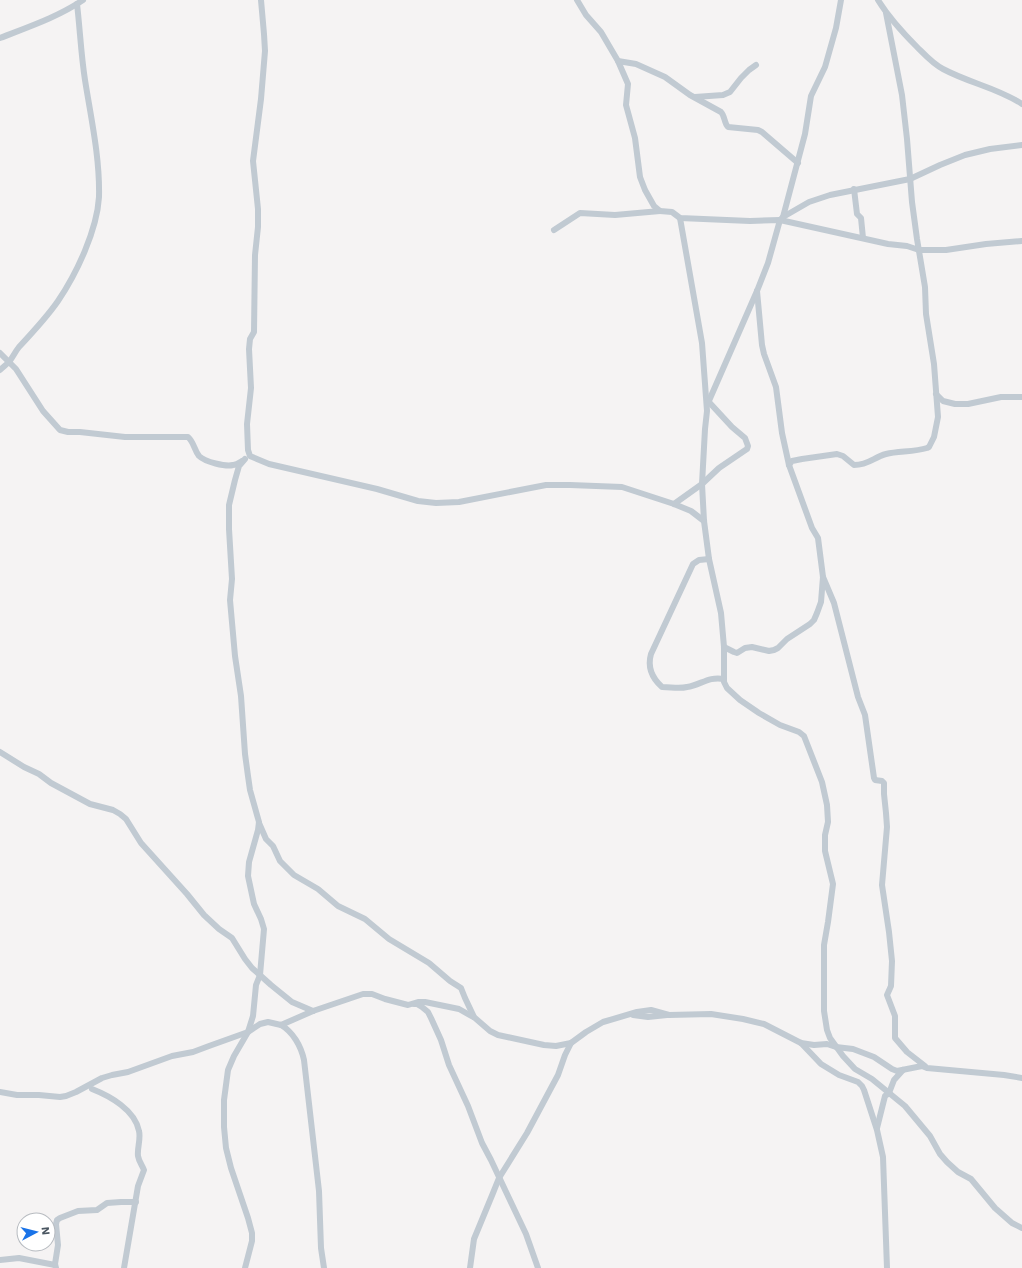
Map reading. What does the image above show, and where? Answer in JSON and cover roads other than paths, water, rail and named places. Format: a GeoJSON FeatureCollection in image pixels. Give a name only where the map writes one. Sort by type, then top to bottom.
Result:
{"type":"FeatureCollection","features":[{"type":"Feature","properties":{"kind":"street"},"geometry":{"type":"LineString","coordinates":[[0,38],[48,20],[83,0]]}},
{"type":"Feature","properties":{"kind":"street"},"geometry":{"type":"LineString","coordinates":[[261,0],[265,51],[261,99],[253,161],[258,209],[258,227],[255,255],[254,332],[250,339],[249,349],[251,388],[247,424],[248,458],[239,466],[229,505],[232,579],[230,600],[250,790],[259,822],[266,839],[273,846],[280,861],[291,872],[318,890],[338,906],[365,919],[381,934],[429,963],[450,981],[461,988],[475,1018]]}},
{"type":"Feature","properties":{"kind":"street"},"geometry":{"type":"LineString","coordinates":[[577,0],[586,15],[601,32],[618,61],[628,84],[626,105],[634,138],[640,177],[650,201],[660,211]]}},
{"type":"Feature","properties":{"kind":"street"},"geometry":{"type":"LineString","coordinates":[[841,0],[836,28],[825,67],[811,96],[805,134],[798,163],[768,263],[757,292],[708,401],[702,484],[704,521],[709,559],[721,613],[724,646],[724,679],[727,688],[759,714],[780,725],[799,732],[804,736],[822,782],[828,813],[828,822],[825,835],[825,851],[834,884],[824,945],[824,1011],[830,1038],[855,1069],[906,1106],[930,1136],[940,1154],[947,1162],[958,1172],[971,1179],[995,1208],[1012,1223],[1022,1228]]}},
{"type":"Feature","properties":{"kind":"street"},"geometry":{"type":"LineString","coordinates":[[878,0],[886,13],[901,31],[935,65],[969,81],[1006,94],[1022,104]]}},
{"type":"Feature","properties":{"kind":"street"},"geometry":{"type":"LineString","coordinates":[[0,370],[9,362],[14,353],[37,328],[58,301],[85,251],[97,214],[99,198],[98,170],[85,79],[77,4]]}},
{"type":"Feature","properties":{"kind":"street"},"geometry":{"type":"LineString","coordinates":[[789,465],[792,461],[802,458],[837,454],[843,456],[854,465],[859,465],[871,462],[880,456],[887,454],[927,448],[936,430],[938,417],[934,364],[926,314],[925,287],[910,179],[902,95],[886,13]]}},
{"type":"Feature","properties":{"kind":"street"},"geometry":{"type":"LineString","coordinates":[[618,61],[636,64],[665,77],[694,98],[721,112],[728,127],[758,130],[762,132],[798,163]]}},
{"type":"Feature","properties":{"kind":"street"},"geometry":{"type":"LineString","coordinates":[[694,98],[723,95],[730,92],[741,78],[756,65]]}},
{"type":"Feature","properties":{"kind":"street"},"geometry":{"type":"LineString","coordinates":[[782,219],[809,202],[830,195],[910,179],[971,153],[1022,145]]}},
{"type":"Feature","properties":{"kind":"street"},"geometry":{"type":"LineString","coordinates":[[854,189],[857,214],[861,218],[863,238]]}},
{"type":"Feature","properties":{"kind":"street"},"geometry":{"type":"LineString","coordinates":[[554,230],[580,213],[615,215],[660,211],[672,212],[680,218],[750,221],[782,219],[863,238],[907,246],[919,250],[946,250],[986,244],[1022,241]]}},
{"type":"Feature","properties":{"kind":"street"},"geometry":{"type":"LineString","coordinates":[[680,218],[702,343],[707,411]]}},
{"type":"Feature","properties":{"kind":"street"},"geometry":{"type":"LineString","coordinates":[[724,646],[738,653],[746,648],[752,647],[769,651],[778,648],[787,639],[804,629],[814,620],[821,602],[823,577],[818,538],[812,528],[789,465],[782,433],[776,387],[762,345],[757,292]]}},
{"type":"Feature","properties":{"kind":"street"},"geometry":{"type":"LineString","coordinates":[[0,353],[16,369],[44,411],[60,430],[68,432],[125,436],[188,437],[192,441],[202,459],[218,464],[228,466],[237,464],[248,458],[378,489],[421,501],[436,503],[459,502],[542,486],[570,485],[622,487],[691,511],[704,521]]}},
{"type":"Feature","properties":{"kind":"street"},"geometry":{"type":"LineString","coordinates":[[936,394],[944,401],[956,404],[968,404],[1002,398],[1022,397]]}},
{"type":"Feature","properties":{"kind":"street"},"geometry":{"type":"LineString","coordinates":[[674,504],[702,484],[719,468],[747,449],[748,446],[745,438],[732,427],[708,401]]}},
{"type":"Feature","properties":{"kind":"street"},"geometry":{"type":"LineString","coordinates":[[709,559],[699,560],[693,564],[651,654],[649,667],[654,678],[662,687],[686,688],[707,679],[724,679]]}},
{"type":"Feature","properties":{"kind":"street"},"geometry":{"type":"LineString","coordinates":[[823,577],[834,603],[858,697],[865,715],[874,778],[875,780],[882,781],[884,784],[887,822],[882,885],[892,954],[891,986],[887,996],[895,1016],[895,1038],[907,1052],[927,1068]]}},
{"type":"Feature","properties":{"kind":"street"},"geometry":{"type":"LineString","coordinates":[[0,752],[78,798],[90,804],[113,810],[126,819],[141,843],[204,915],[219,930],[232,938],[244,959],[271,985],[292,1002],[313,1011]]}},
{"type":"Feature","properties":{"kind":"street"},"geometry":{"type":"LineString","coordinates":[[246,1268],[252,1242],[252,1233],[226,1148],[224,1100],[228,1070],[234,1056],[248,1032],[254,1008],[256,985],[260,974],[264,929],[254,904],[248,876],[249,862],[259,822]]}},
{"type":"Feature","properties":{"kind":"street"},"geometry":{"type":"LineString","coordinates":[[281,1025],[313,1011],[363,994],[372,994],[385,1000],[408,1005],[417,1004],[428,1012]]}},
{"type":"Feature","properties":{"kind":"street"},"geometry":{"type":"LineString","coordinates":[[408,1005],[418,1002],[425,1002],[459,1009],[475,1018],[490,1031],[498,1035],[544,1045],[556,1046],[571,1043],[603,1022],[645,1010],[656,1011],[669,1015],[711,1014],[764,1024],[801,1043],[814,1045],[827,1044],[836,1047],[853,1049],[874,1057],[892,1069],[903,1070],[922,1066],[927,1068],[1022,1078]]}},
{"type":"Feature","properties":{"kind":"street"},"geometry":{"type":"LineString","coordinates":[[425,1002],[427,1003],[428,1012],[482,1143],[526,1234],[538,1268]]}},
{"type":"Feature","properties":{"kind":"street"},"geometry":{"type":"LineString","coordinates":[[0,1092],[17,1095],[66,1096],[112,1075],[134,1070],[172,1056],[193,1052],[248,1032],[260,1024],[268,1022],[281,1025],[299,1044],[304,1060],[319,1192],[321,1248],[324,1268]]}},
{"type":"Feature","properties":{"kind":"street"},"geometry":{"type":"LineString","coordinates":[[470,1268],[474,1240],[479,1224],[488,1207],[499,1178],[527,1133],[558,1075],[571,1043]]}},
{"type":"Feature","properties":{"kind":"street"},"geometry":{"type":"LineString","coordinates":[[801,1043],[820,1064],[839,1075],[860,1083],[876,1130],[883,1158],[887,1268]]}},
{"type":"Feature","properties":{"kind":"street"},"geometry":{"type":"LineString","coordinates":[[876,1130],[885,1096],[889,1093],[894,1080],[903,1070]]}},
{"type":"Feature","properties":{"kind":"street"},"geometry":{"type":"LineString","coordinates":[[92,1089],[108,1096],[127,1111],[139,1131],[138,1156],[144,1170],[138,1186],[124,1268]]}},
{"type":"Feature","properties":{"kind":"street"},"geometry":{"type":"LineString","coordinates":[[0,1260],[19,1258],[55,1266],[58,1245],[57,1220],[78,1211],[97,1210],[107,1203],[136,1202]]}}]}
